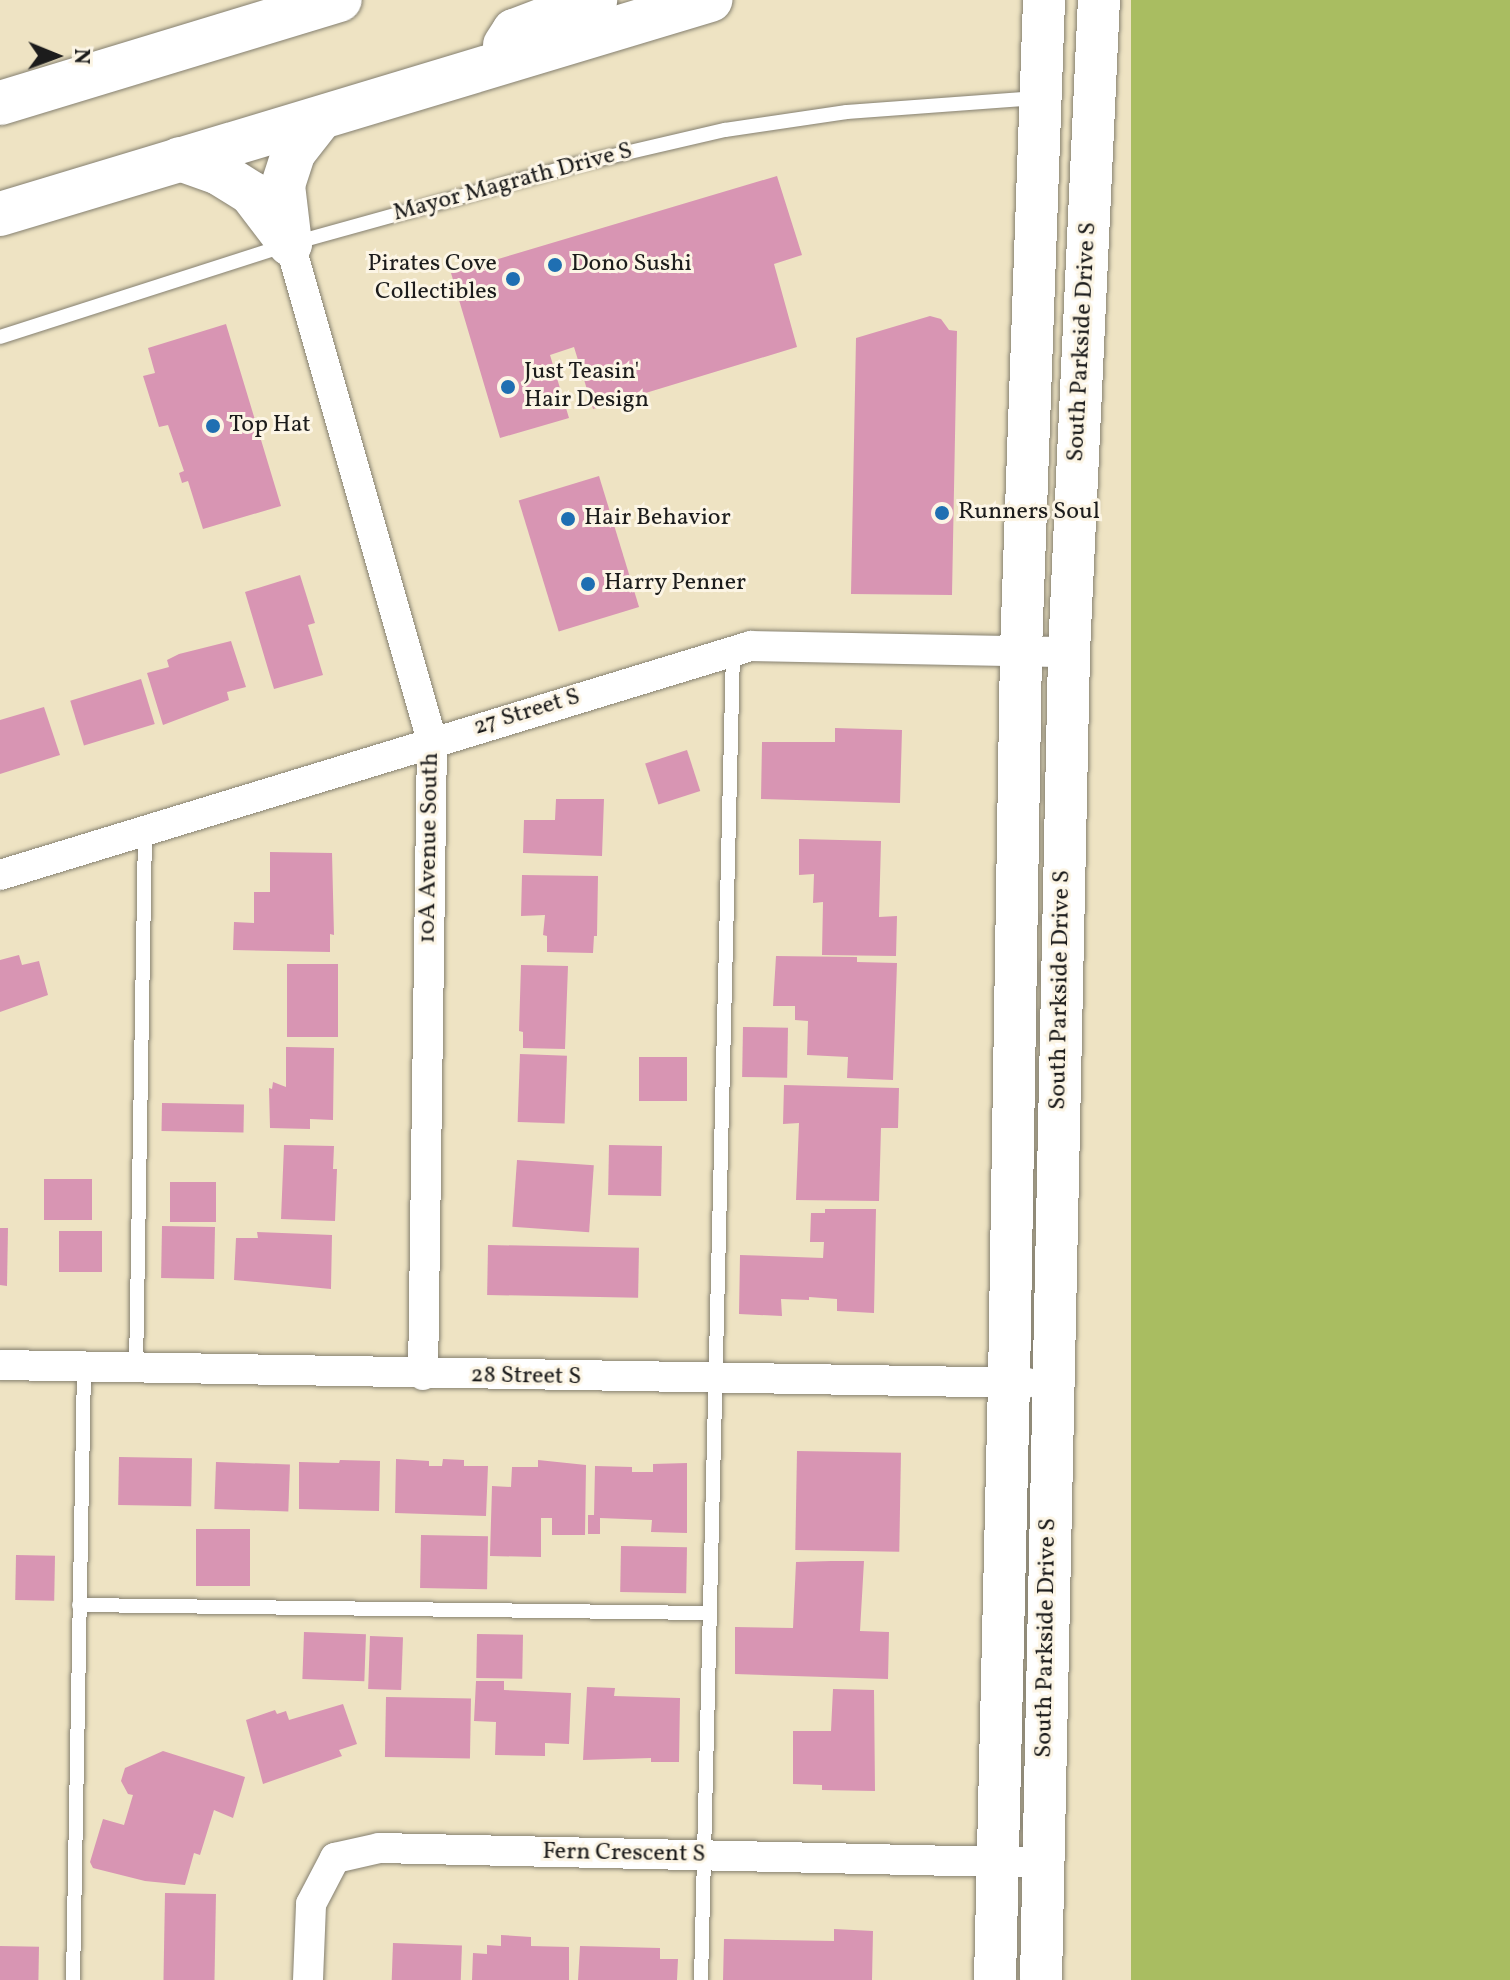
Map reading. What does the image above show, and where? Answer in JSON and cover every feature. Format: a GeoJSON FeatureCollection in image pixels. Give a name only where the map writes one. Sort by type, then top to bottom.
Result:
{"type":"FeatureCollection","features":[{"type":"Feature","properties":{"kind":"main road"},"geometry":{"type":"LineString","coordinates":[[0,103],[340,0]]}},
{"type":"Feature","properties":{"kind":"main road"},"geometry":{"type":"LineString","coordinates":[[491,67],[514,31],[595,0]]}},
{"type":"Feature","properties":{"kind":"main road"},"geometry":{"type":"LineString","coordinates":[[0,214],[710,0]]}},
{"type":"Feature","properties":{"kind":"main road","name":"South Parkside Drive S"},"geometry":{"type":"LineString","coordinates":[[995,1980],[1021,650],[1044,0]]}},
{"type":"Feature","properties":{"kind":"main road","name":"South Parkside Drive S"},"geometry":{"type":"LineString","coordinates":[[1041,1980],[1069,652],[1099,0]]}},
{"type":"Feature","properties":{"kind":"main road"},"geometry":{"type":"LineString","coordinates":[[290,244],[283,185],[294,152],[319,120]]}},
{"type":"Feature","properties":{"kind":"main road"},"geometry":{"type":"LineString","coordinates":[[180,159],[219,173],[251,193],[290,244]]}},
{"type":"Feature","properties":{"kind":"street","name":"10A Avenue South"},"geometry":{"type":"LineString","coordinates":[[290,244],[432,741],[423,1375]]}},
{"type":"Feature","properties":{"kind":"street","name":"27 Street S"},"geometry":{"type":"LineString","coordinates":[[0,875],[751,646],[1069,652]]}},
{"type":"Feature","properties":{"kind":"street","name":"28 Street S"},"geometry":{"type":"LineString","coordinates":[[0,1365],[423,1375],[1053,1383]]}},
{"type":"Feature","properties":{"kind":"street","name":"Fern Crescent S"},"geometry":{"type":"LineString","coordinates":[[308,1980],[311,1904],[335,1858],[379,1848],[1043,1863]]}},
{"type":"Feature","properties":{"kind":"lane","name":"Mayor Magrath Drive S"},"geometry":{"type":"LineString","coordinates":[[0,337],[290,244],[574,165],[725,130],[847,112],[1041,98]]}},
{"type":"Feature","properties":{"kind":"lane"},"geometry":{"type":"LineString","coordinates":[[701,1980],[702,1856],[718,1380],[733,651]]}},
{"type":"Feature","properties":{"kind":"lane"},"geometry":{"type":"LineString","coordinates":[[136,1369],[145,830]]}},
{"type":"Feature","properties":{"kind":"lane"},"geometry":{"type":"LineString","coordinates":[[73,1980],[84,1368]]}},
{"type":"Feature","properties":{"kind":"lane"},"geometry":{"type":"LineString","coordinates":[[79,1605],[709,1613]]}},
{"type":"Feature","properties":{"kind":"green space"},"geometry":{"type":"Polygon","coordinates":[[[1131,0],[1510,0],[1510,1980],[1131,1980],[1131,0]]]}},
{"type":"Feature","properties":{"kind":"building"},"geometry":{"type":"Polygon","coordinates":[[[777,176],[802,255],[774,264],[797,347],[593,409],[574,347],[550,355],[569,418],[500,438],[451,273],[777,176]]]}},
{"type":"Feature","properties":{"kind":"building"},"geometry":{"type":"Polygon","coordinates":[[[930,316],[941,319],[949,330],[957,331],[952,595],[851,594],[856,338],[930,316]]]}},
{"type":"Feature","properties":{"kind":"building","name":"Top Hat"},"geometry":{"type":"Polygon","coordinates":[[[226,324],[281,506],[203,529],[188,481],[182,483],[179,473],[184,471],[168,425],[159,427],[143,376],[155,373],[148,348],[226,324]]]}},
{"type":"Feature","properties":{"kind":"building"},"geometry":{"type":"Polygon","coordinates":[[[599,476],[639,607],[559,632],[519,501],[599,476]]]}},
{"type":"Feature","properties":{"kind":"building"},"geometry":{"type":"Polygon","coordinates":[[[300,575],[315,623],[308,625],[323,675],[274,689],[245,592],[300,575]]]}},
{"type":"Feature","properties":{"kind":"building"},"geometry":{"type":"Polygon","coordinates":[[[231,641],[246,687],[227,692],[229,700],[163,725],[147,673],[169,667],[167,660],[179,654],[231,641]]]}},
{"type":"Feature","properties":{"kind":"building"},"geometry":{"type":"Polygon","coordinates":[[[141,679],[155,724],[84,746],[70,701],[141,679]]]}},
{"type":"Feature","properties":{"kind":"building"},"geometry":{"type":"Polygon","coordinates":[[[44,707],[60,755],[0,774],[0,720],[44,707]]]}},
{"type":"Feature","properties":{"kind":"building"},"geometry":{"type":"Polygon","coordinates":[[[835,728],[902,730],[900,803],[761,799],[762,742],[835,742],[835,728]]]}},
{"type":"Feature","properties":{"kind":"building"},"geometry":{"type":"Polygon","coordinates":[[[687,750],[700,791],[658,804],[645,764],[687,750]]]}},
{"type":"Feature","properties":{"kind":"building"},"geometry":{"type":"Polygon","coordinates":[[[556,799],[604,799],[602,856],[523,853],[524,820],[555,820],[556,799]]]}},
{"type":"Feature","properties":{"kind":"building"},"geometry":{"type":"Polygon","coordinates":[[[799,839],[881,841],[879,917],[897,916],[896,956],[822,955],[823,902],[813,903],[814,874],[799,875],[799,839]]]}},
{"type":"Feature","properties":{"kind":"building"},"geometry":{"type":"Polygon","coordinates":[[[270,852],[332,853],[334,935],[330,934],[330,952],[233,950],[234,922],[254,923],[254,892],[270,892],[270,852]]]}},
{"type":"Feature","properties":{"kind":"building"},"geometry":{"type":"Polygon","coordinates":[[[522,875],[598,876],[597,936],[594,936],[593,953],[547,952],[547,936],[543,935],[545,915],[521,916],[522,875]]]}},
{"type":"Feature","properties":{"kind":"building"},"geometry":{"type":"Polygon","coordinates":[[[19,955],[22,965],[39,961],[48,995],[0,1012],[0,960],[19,955]]]}},
{"type":"Feature","properties":{"kind":"building"},"geometry":{"type":"Polygon","coordinates":[[[776,956],[857,957],[857,962],[897,963],[893,1080],[847,1078],[848,1057],[807,1055],[808,1021],[795,1020],[795,1006],[773,1006],[776,956]]]}},
{"type":"Feature","properties":{"kind":"building"},"geometry":{"type":"Polygon","coordinates":[[[287,964],[338,964],[338,1037],[287,1037],[287,964]]]}},
{"type":"Feature","properties":{"kind":"building"},"geometry":{"type":"Polygon","coordinates":[[[521,965],[568,966],[565,1049],[523,1048],[523,1032],[519,1031],[521,965]]]}},
{"type":"Feature","properties":{"kind":"building"},"geometry":{"type":"Polygon","coordinates":[[[743,1027],[788,1028],[787,1078],[742,1077],[743,1027]]]}},
{"type":"Feature","properties":{"kind":"building"},"geometry":{"type":"Polygon","coordinates":[[[286,1047],[334,1048],[333,1120],[310,1119],[310,1129],[270,1128],[269,1088],[272,1089],[273,1082],[286,1087],[286,1047]]]}},
{"type":"Feature","properties":{"kind":"building"},"geometry":{"type":"Polygon","coordinates":[[[520,1054],[567,1056],[565,1124],[518,1122],[520,1054]]]}},
{"type":"Feature","properties":{"kind":"building"},"geometry":{"type":"Polygon","coordinates":[[[639,1057],[687,1057],[687,1101],[639,1101],[639,1057]]]}},
{"type":"Feature","properties":{"kind":"building"},"geometry":{"type":"Polygon","coordinates":[[[784,1085],[899,1088],[898,1128],[881,1128],[879,1201],[796,1200],[799,1123],[783,1124],[784,1085]]]}},
{"type":"Feature","properties":{"kind":"building"},"geometry":{"type":"Polygon","coordinates":[[[162,1103],[244,1104],[243,1132],[162,1131],[162,1103]]]}},
{"type":"Feature","properties":{"kind":"building"},"geometry":{"type":"Polygon","coordinates":[[[284,1145],[334,1146],[333,1169],[337,1169],[335,1221],[281,1219],[284,1145]]]}},
{"type":"Feature","properties":{"kind":"building"},"geometry":{"type":"Polygon","coordinates":[[[609,1145],[662,1146],[661,1196],[608,1195],[609,1145]]]}},
{"type":"Feature","properties":{"kind":"building"},"geometry":{"type":"Polygon","coordinates":[[[517,1160],[594,1165],[589,1232],[512,1227],[517,1160]]]}},
{"type":"Feature","properties":{"kind":"building"},"geometry":{"type":"Polygon","coordinates":[[[44,1179],[92,1179],[92,1220],[44,1220],[44,1179]]]}},
{"type":"Feature","properties":{"kind":"building"},"geometry":{"type":"Polygon","coordinates":[[[170,1182],[216,1182],[216,1222],[170,1222],[170,1182]]]}},
{"type":"Feature","properties":{"kind":"building"},"geometry":{"type":"Polygon","coordinates":[[[825,1209],[876,1209],[874,1313],[837,1311],[837,1299],[809,1297],[809,1300],[781,1299],[782,1316],[739,1314],[740,1255],[823,1258],[824,1242],[810,1242],[811,1213],[825,1213],[825,1209]]]}},
{"type":"Feature","properties":{"kind":"building"},"geometry":{"type":"Polygon","coordinates":[[[162,1226],[215,1227],[214,1279],[161,1278],[162,1226]]]}},
{"type":"Feature","properties":{"kind":"building"},"geometry":{"type":"Polygon","coordinates":[[[0,1228],[8,1228],[7,1286],[0,1285],[0,1228]]]}},
{"type":"Feature","properties":{"kind":"building"},"geometry":{"type":"Polygon","coordinates":[[[59,1231],[102,1231],[102,1272],[59,1272],[59,1231]]]}},
{"type":"Feature","properties":{"kind":"building"},"geometry":{"type":"Polygon","coordinates":[[[257,1232],[332,1235],[331,1289],[234,1280],[236,1238],[258,1238],[257,1232]]]}},
{"type":"Feature","properties":{"kind":"building"},"geometry":{"type":"Polygon","coordinates":[[[488,1245],[639,1248],[638,1298],[487,1295],[488,1245]]]}},
{"type":"Feature","properties":{"kind":"building"},"geometry":{"type":"Polygon","coordinates":[[[797,1451],[901,1453],[899,1552],[795,1550],[797,1451]]]}},
{"type":"Feature","properties":{"kind":"building"},"geometry":{"type":"Polygon","coordinates":[[[119,1457],[192,1458],[191,1506],[118,1505],[119,1457]]]}},
{"type":"Feature","properties":{"kind":"building"},"geometry":{"type":"Polygon","coordinates":[[[396,1459],[429,1461],[429,1466],[442,1466],[443,1459],[464,1460],[464,1466],[488,1466],[486,1516],[395,1513],[396,1459]]]}},
{"type":"Feature","properties":{"kind":"building"},"geometry":{"type":"Polygon","coordinates":[[[340,1460],[380,1461],[379,1511],[299,1509],[299,1462],[339,1463],[340,1460]]]}},
{"type":"Feature","properties":{"kind":"building"},"geometry":{"type":"Polygon","coordinates":[[[538,1460],[586,1465],[585,1535],[552,1535],[552,1518],[541,1518],[541,1557],[490,1556],[492,1486],[511,1487],[512,1467],[538,1467],[538,1460]]]}},
{"type":"Feature","properties":{"kind":"building"},"geometry":{"type":"Polygon","coordinates":[[[216,1462],[290,1465],[288,1512],[214,1509],[216,1462]]]}},
{"type":"Feature","properties":{"kind":"building"},"geometry":{"type":"Polygon","coordinates":[[[687,1463],[687,1533],[651,1532],[652,1520],[600,1518],[600,1534],[588,1534],[588,1515],[594,1515],[595,1466],[632,1467],[632,1472],[653,1472],[653,1464],[687,1463]]]}},
{"type":"Feature","properties":{"kind":"building"},"geometry":{"type":"Polygon","coordinates":[[[196,1529],[250,1529],[250,1586],[196,1586],[196,1529]]]}},
{"type":"Feature","properties":{"kind":"building"},"geometry":{"type":"Polygon","coordinates":[[[421,1535],[488,1536],[487,1589],[420,1588],[421,1535]]]}},
{"type":"Feature","properties":{"kind":"building"},"geometry":{"type":"Polygon","coordinates":[[[621,1546],[687,1547],[686,1593],[620,1592],[621,1546]]]}},
{"type":"Feature","properties":{"kind":"building"},"geometry":{"type":"Polygon","coordinates":[[[16,1555],[55,1556],[54,1601],[15,1600],[16,1555]]]}},
{"type":"Feature","properties":{"kind":"building"},"geometry":{"type":"Polygon","coordinates":[[[864,1561],[860,1631],[889,1632],[888,1679],[735,1674],[735,1627],[793,1628],[796,1562],[864,1561]]]}},
{"type":"Feature","properties":{"kind":"building"},"geometry":{"type":"Polygon","coordinates":[[[304,1632],[366,1634],[364,1681],[302,1679],[304,1632]]]}},
{"type":"Feature","properties":{"kind":"building"},"geometry":{"type":"Polygon","coordinates":[[[477,1634],[523,1635],[522,1679],[476,1678],[477,1634]]]}},
{"type":"Feature","properties":{"kind":"building"},"geometry":{"type":"Polygon","coordinates":[[[370,1636],[403,1637],[401,1690],[368,1689],[370,1636]]]}},
{"type":"Feature","properties":{"kind":"building"},"geometry":{"type":"Polygon","coordinates":[[[476,1681],[504,1681],[504,1690],[571,1693],[569,1744],[545,1743],[545,1756],[495,1755],[496,1722],[474,1721],[476,1681]]]}},
{"type":"Feature","properties":{"kind":"building"},"geometry":{"type":"Polygon","coordinates":[[[587,1687],[615,1688],[614,1696],[680,1698],[679,1762],[651,1762],[651,1758],[583,1760],[587,1687]]]}},
{"type":"Feature","properties":{"kind":"building"},"geometry":{"type":"Polygon","coordinates":[[[833,1689],[874,1690],[875,1791],[822,1790],[822,1785],[793,1784],[793,1731],[831,1731],[833,1689]]]}},
{"type":"Feature","properties":{"kind":"building"},"geometry":{"type":"Polygon","coordinates":[[[386,1697],[471,1698],[470,1758],[385,1757],[386,1697]]]}},
{"type":"Feature","properties":{"kind":"building"},"geometry":{"type":"Polygon","coordinates":[[[343,1704],[357,1744],[339,1750],[342,1756],[263,1784],[246,1720],[275,1710],[277,1714],[286,1711],[289,1720],[343,1704]]]}},
{"type":"Feature","properties":{"kind":"building"},"geometry":{"type":"Polygon","coordinates":[[[163,1751],[245,1777],[233,1818],[214,1810],[200,1855],[194,1853],[185,1885],[145,1881],[93,1868],[90,1862],[103,1819],[124,1825],[133,1795],[128,1794],[121,1781],[125,1768],[163,1751]]]}},
{"type":"Feature","properties":{"kind":"building"},"geometry":{"type":"Polygon","coordinates":[[[165,1893],[216,1894],[214,1980],[163,1980],[165,1893]]]}},
{"type":"Feature","properties":{"kind":"building"},"geometry":{"type":"Polygon","coordinates":[[[834,1929],[873,1931],[872,1980],[723,1980],[724,1939],[834,1941],[834,1929]]]}},
{"type":"Feature","properties":{"kind":"building"},"geometry":{"type":"Polygon","coordinates":[[[501,1935],[531,1937],[531,1946],[569,1947],[569,1980],[472,1980],[473,1953],[487,1954],[487,1945],[501,1946],[501,1935]]]}},
{"type":"Feature","properties":{"kind":"building"},"geometry":{"type":"Polygon","coordinates":[[[393,1943],[462,1945],[461,1980],[392,1980],[393,1943]]]}},
{"type":"Feature","properties":{"kind":"building"},"geometry":{"type":"Polygon","coordinates":[[[0,1946],[39,1947],[38,1980],[0,1980],[0,1946]]]}},
{"type":"Feature","properties":{"kind":"building"},"geometry":{"type":"Polygon","coordinates":[[[580,1946],[660,1948],[660,1959],[678,1959],[677,1980],[578,1980],[580,1946]]]}},
{"type":"Feature","properties":{"kind":"place","name":"Dono Sushi"},"geometry":{"type":"Point","coordinates":[555,265]}},
{"type":"Feature","properties":{"kind":"place","name":"Pirates Cove Collectibles"},"geometry":{"type":"Point","coordinates":[513,279]}},
{"type":"Feature","properties":{"kind":"place","name":"Just Teasin' Hair Design"},"geometry":{"type":"Point","coordinates":[508,387]}},
{"type":"Feature","properties":{"kind":"place","name":"Top Hat"},"geometry":{"type":"Point","coordinates":[213,426]}},
{"type":"Feature","properties":{"kind":"place","name":"Runners Soul"},"geometry":{"type":"Point","coordinates":[942,513]}},
{"type":"Feature","properties":{"kind":"place","name":"Hair Behavior"},"geometry":{"type":"Point","coordinates":[568,519]}},
{"type":"Feature","properties":{"kind":"place","name":"Harry Penner"},"geometry":{"type":"Point","coordinates":[588,584]}}]}
